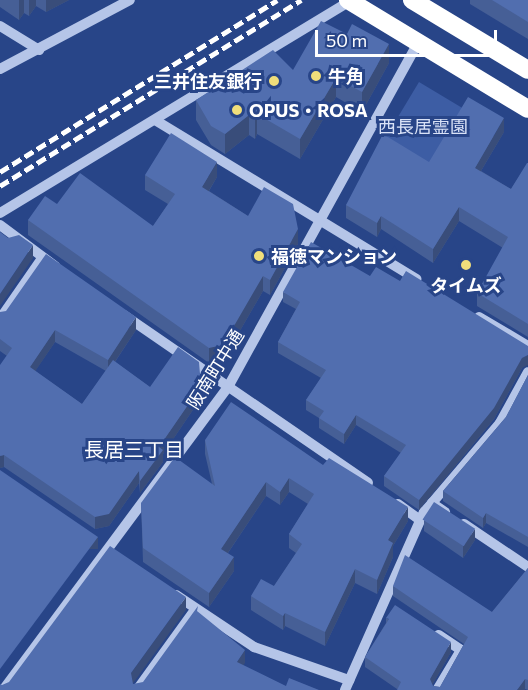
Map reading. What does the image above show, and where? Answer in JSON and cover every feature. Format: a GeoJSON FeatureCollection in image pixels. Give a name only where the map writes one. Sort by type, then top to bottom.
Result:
{"type":"FeatureCollection","features":[{"type":"Feature","properties":{"kind":"highway"},"geometry":{"type":"LineString","coordinates":[[412,0],[528,70]]}},
{"type":"Feature","properties":{"kind":"highway"},"geometry":{"type":"LineString","coordinates":[[349,1],[528,109]]}},
{"type":"Feature","properties":{"kind":"street"},"geometry":{"type":"LineString","coordinates":[[0,69],[130,0]]}},
{"type":"Feature","properties":{"kind":"street"},"geometry":{"type":"LineString","coordinates":[[0,213],[349,1]]}},
{"type":"Feature","properties":{"kind":"street"},"geometry":{"type":"LineString","coordinates":[[0,26],[39,50]]}},
{"type":"Feature","properties":{"kind":"street","name":"阪南町中通"},"geometry":{"type":"LineString","coordinates":[[3,690],[228,387],[418,43]]}},
{"type":"Feature","properties":{"kind":"street"},"geometry":{"type":"LineString","coordinates":[[155,120],[429,286]]}},
{"type":"Feature","properties":{"kind":"street"},"geometry":{"type":"LineString","coordinates":[[0,225],[62,271]]}},
{"type":"Feature","properties":{"kind":"street"},"geometry":{"type":"LineString","coordinates":[[0,319],[43,257]]}},
{"type":"Feature","properties":{"kind":"street"},"geometry":{"type":"LineString","coordinates":[[111,305],[420,520]]}},
{"type":"Feature","properties":{"kind":"street"},"geometry":{"type":"LineString","coordinates":[[469,310],[528,346]]}},
{"type":"Feature","properties":{"kind":"street"},"geometry":{"type":"LineString","coordinates":[[166,588],[195,610],[254,647],[347,685],[389,602],[420,520],[500,423],[528,372]]}},
{"type":"Feature","properties":{"kind":"street"},"geometry":{"type":"LineString","coordinates":[[432,504],[528,567]]}},
{"type":"Feature","properties":{"kind":"street"},"geometry":{"type":"LineString","coordinates":[[99,539],[119,553]]}},
{"type":"Feature","properties":{"kind":"street"},"geometry":{"type":"LineString","coordinates":[[137,690],[195,610]]}},
{"type":"Feature","properties":{"kind":"street"},"geometry":{"type":"LineString","coordinates":[[432,631],[461,650],[437,690]]}},
{"type":"Feature","properties":{"kind":"green space","name":"西長居霊園"},"geometry":{"type":"Polygon","coordinates":[[[419,82],[465,110],[428,172],[382,144],[419,82]]]}},
{"type":"Feature","properties":{"kind":"building"},"geometry":{"type":"Polygon","coordinates":[[[492,0],[528,0],[528,22],[492,0]]]}},
{"type":"Feature","properties":{"kind":"building"},"geometry":{"type":"Polygon","coordinates":[[[321,21],[347,34],[352,24],[389,44],[362,92],[336,78],[300,139],[257,114],[255,120],[249,115],[225,134],[211,126],[196,100],[273,50],[293,70],[321,21]]]}},
{"type":"Feature","properties":{"kind":"building"},"geometry":{"type":"Polygon","coordinates":[[[468,97],[504,118],[475,168],[511,189],[528,163],[528,324],[477,293],[508,237],[459,207],[433,249],[381,216],[377,223],[346,205],[383,134],[429,162],[468,97]]]}},
{"type":"Feature","properties":{"kind":"building"},"geometry":{"type":"Polygon","coordinates":[[[171,133],[217,162],[202,187],[248,216],[264,187],[293,204],[298,229],[270,280],[263,276],[223,345],[209,348],[28,220],[45,196],[57,204],[80,173],[153,226],[175,194],[145,175],[171,133]]]}},
{"type":"Feature","properties":{"kind":"building"},"geometry":{"type":"Polygon","coordinates":[[[0,232],[8,238],[19,235],[33,245],[0,294],[0,232]]]}},
{"type":"Feature","properties":{"kind":"building"},"geometry":{"type":"Polygon","coordinates":[[[311,242],[370,276],[376,267],[400,281],[406,271],[528,346],[528,355],[522,358],[494,408],[419,500],[384,476],[406,445],[356,415],[344,434],[319,418],[324,411],[306,400],[326,370],[278,342],[300,302],[283,292],[311,242]]]}},
{"type":"Feature","properties":{"kind":"building"},"geometry":{"type":"Polygon","coordinates":[[[46,254],[136,317],[108,360],[55,330],[30,367],[82,404],[113,360],[150,387],[178,347],[199,362],[201,386],[159,447],[163,450],[140,481],[139,471],[109,514],[95,517],[4,455],[0,456],[0,365],[12,348],[0,339],[0,312],[6,311],[46,254]]]}},
{"type":"Feature","properties":{"kind":"building"},"geometry":{"type":"Polygon","coordinates":[[[528,375],[528,537],[486,513],[483,518],[443,491],[506,417],[528,375]]]}},
{"type":"Feature","properties":{"kind":"building"},"geometry":{"type":"Polygon","coordinates":[[[231,402],[323,465],[329,458],[408,507],[388,540],[393,543],[377,580],[355,569],[325,632],[285,613],[283,616],[251,596],[261,579],[274,586],[302,544],[289,534],[314,494],[289,478],[280,492],[266,482],[221,549],[234,557],[209,593],[143,548],[141,503],[175,457],[215,486],[205,440],[231,402]]]}},
{"type":"Feature","properties":{"kind":"building"},"geometry":{"type":"Polygon","coordinates":[[[0,470],[98,537],[0,669],[0,470]]]}},
{"type":"Feature","properties":{"kind":"building"},"geometry":{"type":"Polygon","coordinates":[[[434,502],[475,529],[464,546],[423,520],[434,502]]]}},
{"type":"Feature","properties":{"kind":"building"},"geometry":{"type":"Polygon","coordinates":[[[110,546],[186,597],[131,673],[133,684],[143,682],[198,606],[197,611],[245,650],[237,662],[286,686],[289,678],[319,690],[0,690],[0,684],[9,682],[110,546]]]}},
{"type":"Feature","properties":{"kind":"building"},"geometry":{"type":"Polygon","coordinates":[[[405,555],[492,612],[528,568],[528,680],[525,679],[517,690],[397,690],[401,682],[365,657],[395,605],[451,642],[430,679],[433,686],[440,687],[468,637],[393,586],[405,555]]]}},
{"type":"Feature","properties":{"kind":"railway"},"geometry":{"type":"LineString","coordinates":[[0,172],[277,0]]}},
{"type":"Feature","properties":{"kind":"railway"},"geometry":{"type":"LineString","coordinates":[[0,186],[301,0]]}},
{"type":"Feature","properties":{"kind":"place","name":"牛角"},"geometry":{"type":"Point","coordinates":[316,76]}},
{"type":"Feature","properties":{"kind":"place","name":"三井住友銀行"},"geometry":{"type":"Point","coordinates":[274,81]}},
{"type":"Feature","properties":{"kind":"place","name":"OPUS・ROSA"},"geometry":{"type":"Point","coordinates":[237,110]}},
{"type":"Feature","properties":{"kind":"place","name":"福徳マンション"},"geometry":{"type":"Point","coordinates":[259,256]}},
{"type":"Feature","properties":{"kind":"place","name":"タイムズ"},"geometry":{"type":"Point","coordinates":[466,265]}},
{"type":"Feature","properties":{"kind":"district","name":"長居三丁目"},"geometry":{"type":"Point","coordinates":[134,449]}}]}
